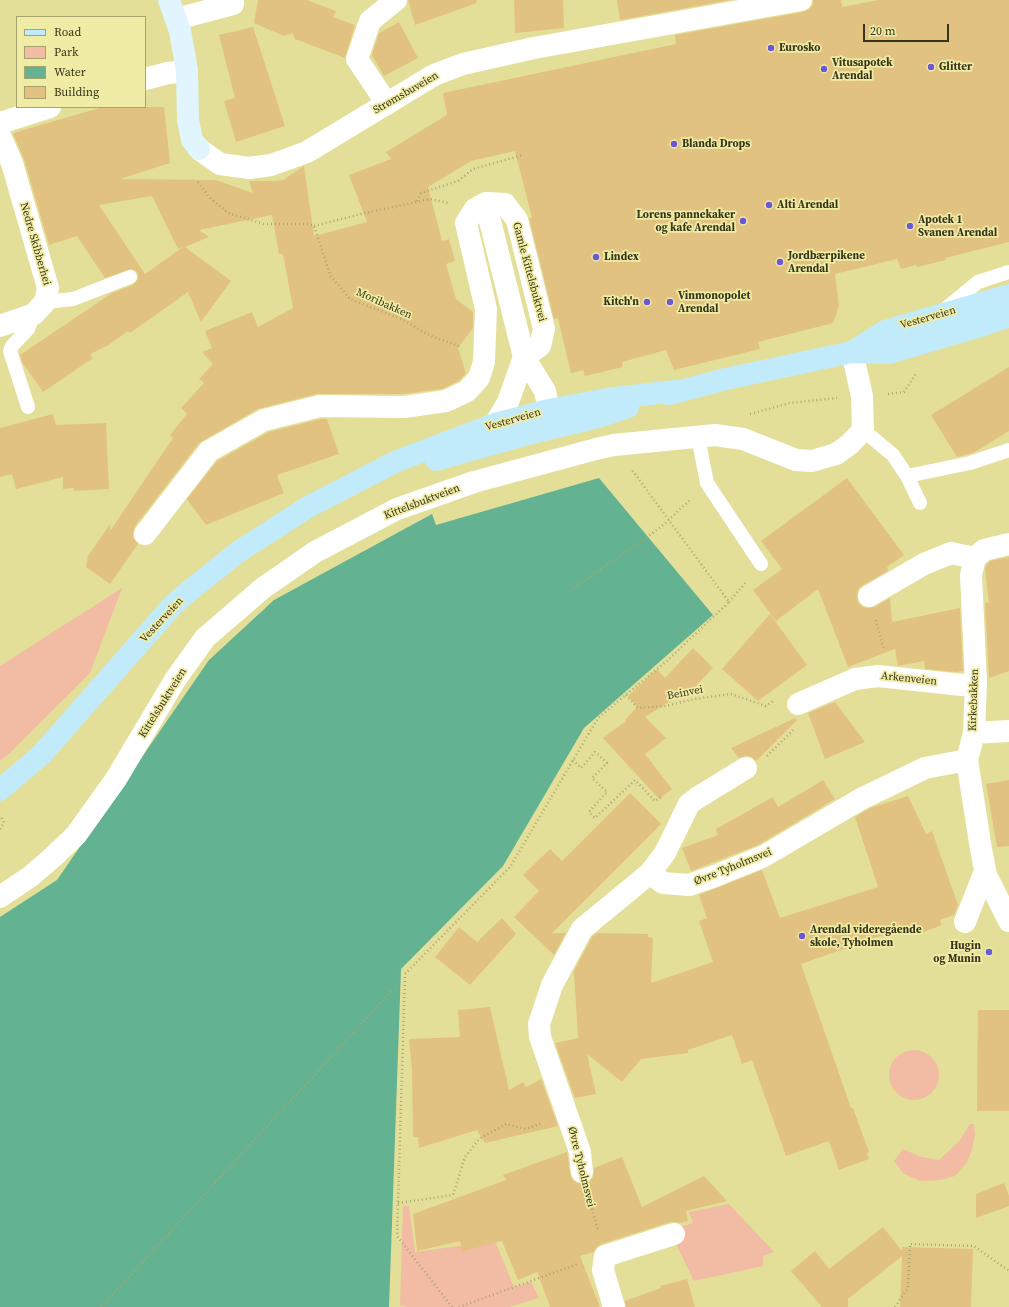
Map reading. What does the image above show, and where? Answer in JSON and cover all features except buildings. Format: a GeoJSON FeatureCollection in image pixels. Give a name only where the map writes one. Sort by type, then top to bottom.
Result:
{"type":"FeatureCollection","features":[{"type":"Feature","properties":{"kind":"main road","name":"Vesterveien"},"geometry":{"type":"LineString","coordinates":[[852,352],[885,331],[1009,295]]}},
{"type":"Feature","properties":{"kind":"main road","name":"Vesterveien"},"geometry":{"type":"LineString","coordinates":[[352,485],[404,472],[442,458],[532,433],[598,417],[683,390],[726,379],[852,352],[889,353],[1009,316]]}},
{"type":"Feature","properties":{"kind":"main road","name":"Vesterveien"},"geometry":{"type":"LineString","coordinates":[[0,790],[41,755],[173,605],[244,548],[308,507],[397,461],[495,424],[549,410],[607,399],[683,390]]}},
{"type":"Feature","properties":{"kind":"street"},"geometry":{"type":"LineString","coordinates":[[172,10],[233,4],[233,0]]}},
{"type":"Feature","properties":{"kind":"street"},"geometry":{"type":"LineString","coordinates":[[387,104],[357,59],[370,22],[396,0]]}},
{"type":"Feature","properties":{"kind":"street","name":"Strømsbuveien"},"geometry":{"type":"LineString","coordinates":[[172,10],[180,31],[187,71],[188,120],[192,140],[199,149],[220,164],[249,168],[271,165],[307,152],[434,75],[463,64],[534,48],[802,0]]}},
{"type":"Feature","properties":{"kind":"street"},"geometry":{"type":"LineString","coordinates":[[146,79],[168,73],[187,71]]}},
{"type":"Feature","properties":{"kind":"street"},"geometry":{"type":"LineString","coordinates":[[0,123],[47,108]]}},
{"type":"Feature","properties":{"kind":"street","name":"Nedre Skibberhei"},"geometry":{"type":"LineString","coordinates":[[0,136],[12,163],[48,288],[40,308]]}},
{"type":"Feature","properties":{"kind":"street","name":"Gamle Kittelsbuktvei"},"geometry":{"type":"LineString","coordinates":[[145,534],[210,451],[264,420],[320,406],[404,407],[446,401],[467,391],[479,378],[484,362],[486,309],[466,223],[475,209],[486,203],[505,204],[517,220],[544,329],[540,346],[524,357]]}},
{"type":"Feature","properties":{"kind":"street"},"geometry":{"type":"LineString","coordinates":[[488,213],[524,357],[545,391],[549,410],[532,433]]}},
{"type":"Feature","properties":{"kind":"street"},"geometry":{"type":"LineString","coordinates":[[0,326],[40,308]]}},
{"type":"Feature","properties":{"kind":"street"},"geometry":{"type":"LineString","coordinates":[[852,352],[862,396],[863,430]]}},
{"type":"Feature","properties":{"kind":"street"},"geometry":{"type":"LineString","coordinates":[[495,424],[508,402],[524,357]]}},
{"type":"Feature","properties":{"kind":"street","name":"Kittelsbuktveien"},"geometry":{"type":"LineString","coordinates":[[0,897],[31,876],[76,835],[116,779],[175,680],[205,638],[263,588],[315,552],[397,509],[474,482],[596,449],[614,445],[715,435],[743,439],[796,460],[812,462],[836,454],[850,444],[863,430]]}},
{"type":"Feature","properties":{"kind":"street"},"geometry":{"type":"LineString","coordinates":[[869,596],[924,564],[951,553],[975,558],[984,550],[1009,544]]}},
{"type":"Feature","properties":{"kind":"street","name":"Kirkebakken"},"geometry":{"type":"LineString","coordinates":[[975,558],[971,575],[976,683],[974,733],[967,760],[980,849],[986,871],[1009,921]]}},
{"type":"Feature","properties":{"kind":"street","name":"Arkenveien"},"geometry":{"type":"LineString","coordinates":[[798,704],[855,679],[878,676],[962,685],[976,683]]}},
{"type":"Feature","properties":{"kind":"street"},"geometry":{"type":"LineString","coordinates":[[974,733],[1009,731]]}},
{"type":"Feature","properties":{"kind":"street","name":"Øvre Tyholmsvei"},"geometry":{"type":"LineString","coordinates":[[582,1172],[580,1152],[540,1037],[540,1024],[552,985],[582,929],[650,873],[663,883],[689,885],[715,876],[764,856],[861,799],[925,768],[967,760]]}},
{"type":"Feature","properties":{"kind":"street"},"geometry":{"type":"LineString","coordinates":[[650,873],[665,853],[689,804],[746,768]]}},
{"type":"Feature","properties":{"kind":"street"},"geometry":{"type":"LineString","coordinates":[[965,922],[986,871]]}},
{"type":"Feature","properties":{"kind":"street"},"geometry":{"type":"LineString","coordinates":[[614,1307],[603,1270],[604,1256],[674,1234]]}},
{"type":"Feature","properties":{"kind":"lane"},"geometry":{"type":"LineString","coordinates":[[938,315],[978,282],[1009,272]]}},
{"type":"Feature","properties":{"kind":"lane"},"geometry":{"type":"LineString","coordinates":[[28,407],[10,351],[12,346],[28,330],[40,308],[73,299],[130,277]]}},
{"type":"Feature","properties":{"kind":"lane"},"geometry":{"type":"LineString","coordinates":[[863,430],[892,455],[907,476],[920,503]]}},
{"type":"Feature","properties":{"kind":"lane"},"geometry":{"type":"LineString","coordinates":[[698,437],[707,483],[761,564]]}},
{"type":"Feature","properties":{"kind":"lane"},"geometry":{"type":"LineString","coordinates":[[907,476],[970,463],[1009,450]]}},
{"type":"Feature","properties":{"kind":"path"},"geometry":{"type":"LineString","coordinates":[[199,149],[195,162],[195,177],[210,198],[228,213],[264,224],[308,224],[314,226],[416,201],[430,199]]}},
{"type":"Feature","properties":{"kind":"path"},"geometry":{"type":"LineString","coordinates":[[416,201],[421,193],[458,181],[472,169],[523,155]]}},
{"type":"Feature","properties":{"kind":"path","name":"Moribakken"},"geometry":{"type":"LineString","coordinates":[[314,226],[330,275],[350,299],[401,319],[431,336],[459,345],[484,362]]}},
{"type":"Feature","properties":{"kind":"path"},"geometry":{"type":"LineString","coordinates":[[882,395],[904,392],[918,370]]}},
{"type":"Feature","properties":{"kind":"path"},"geometry":{"type":"LineString","coordinates":[[614,445],[730,602]]}},
{"type":"Feature","properties":{"kind":"path"},"geometry":{"type":"LineString","coordinates":[[574,588],[670,520],[707,483]]}},
{"type":"Feature","properties":{"kind":"path"},"geometry":{"type":"LineString","coordinates":[[452,1307],[397,1236],[405,974],[510,868],[598,718],[668,660],[730,602],[761,564]]}},
{"type":"Feature","properties":{"kind":"path"},"geometry":{"type":"LineString","coordinates":[[869,596],[885,653],[885,676]]}},
{"type":"Feature","properties":{"kind":"path","name":"Beinvei"},"geometry":{"type":"LineString","coordinates":[[626,695],[638,708],[666,706],[694,699],[731,694],[751,701]]}},
{"type":"Feature","properties":{"kind":"path"},"geometry":{"type":"LineString","coordinates":[[746,768],[766,758],[795,727],[798,704]]}},
{"type":"Feature","properties":{"kind":"path"},"geometry":{"type":"LineString","coordinates":[[573,760],[581,768],[595,752],[606,763],[592,778],[607,792],[589,812],[595,818],[635,780],[655,801],[670,790],[689,804]]}},
{"type":"Feature","properties":{"kind":"path"},"geometry":{"type":"LineString","coordinates":[[0,817],[4,823],[0,829]]}},
{"type":"Feature","properties":{"kind":"path"},"geometry":{"type":"LineString","coordinates":[[101,1307],[397,985]]}},
{"type":"Feature","properties":{"kind":"path"},"geometry":{"type":"LineString","coordinates":[[398,1203],[452,1195],[465,1157],[479,1139],[506,1124],[526,1129],[567,1114]]}},
{"type":"Feature","properties":{"kind":"path","name":"Øvre Tyholmsvei"},"geometry":{"type":"LineString","coordinates":[[582,1172],[604,1256]]}},
{"type":"Feature","properties":{"kind":"path"},"geometry":{"type":"LineString","coordinates":[[895,1307],[908,1288],[910,1244],[974,1246],[1009,1271]]}},
{"type":"Feature","properties":{"kind":"path"},"geometry":{"type":"LineString","coordinates":[[459,1307],[581,1263]]}},
{"type":"Feature","properties":{"kind":"green space"},"geometry":{"type":"Polygon","coordinates":[[[122,588],[90,673],[10,753],[0,761],[0,666],[122,588]]]}},
{"type":"Feature","properties":{"kind":"green space"},"geometry":{"type":"Polygon","coordinates":[[[909,1050],[919,1050],[932,1057],[939,1070],[939,1080],[932,1093],[919,1100],[909,1100],[900,1096],[893,1089],[889,1080],[889,1070],[893,1061],[900,1054],[909,1050]]]}},
{"type":"Feature","properties":{"kind":"green space"},"geometry":{"type":"Polygon","coordinates":[[[970,1124],[974,1124],[975,1135],[972,1150],[966,1164],[955,1176],[940,1180],[921,1181],[904,1174],[894,1161],[903,1149],[921,1157],[939,1160],[959,1141],[970,1124]]]}},
{"type":"Feature","properties":{"kind":"green space"},"geometry":{"type":"Polygon","coordinates":[[[729,1204],[774,1252],[763,1256],[763,1266],[694,1281],[669,1230],[693,1223],[689,1212],[729,1204]]]}},
{"type":"Feature","properties":{"kind":"green space"},"geometry":{"type":"Polygon","coordinates":[[[403,1206],[409,1206],[415,1252],[495,1241],[514,1287],[531,1282],[539,1298],[509,1307],[407,1307],[400,1305],[403,1206]]]}},
{"type":"Feature","properties":{"kind":"water"},"geometry":{"type":"Polygon","coordinates":[[[599,478],[713,615],[584,728],[503,866],[401,969],[389,1307],[0,1307],[0,917],[57,880],[209,660],[274,600],[432,514],[436,525],[599,478]]]}},
{"type":"Feature","properties":{"kind":"place","name":"Eurosko"},"geometry":{"type":"Point","coordinates":[771,48]}},
{"type":"Feature","properties":{"kind":"place","name":"Glitter"},"geometry":{"type":"Point","coordinates":[931,67]}},
{"type":"Feature","properties":{"kind":"place","name":"Vitusapotek Arendal"},"geometry":{"type":"Point","coordinates":[824,69]}},
{"type":"Feature","properties":{"kind":"place","name":"Blanda Drops"},"geometry":{"type":"Point","coordinates":[674,144]}},
{"type":"Feature","properties":{"kind":"place","name":"Alti Arendal"},"geometry":{"type":"Point","coordinates":[769,205]}},
{"type":"Feature","properties":{"kind":"place","name":"Lorens pannekaker og kafe Arendal"},"geometry":{"type":"Point","coordinates":[743,221]}},
{"type":"Feature","properties":{"kind":"place","name":"Apotek 1 Svanen Arendal"},"geometry":{"type":"Point","coordinates":[910,226]}},
{"type":"Feature","properties":{"kind":"place","name":"Lindex"},"geometry":{"type":"Point","coordinates":[596,257]}},
{"type":"Feature","properties":{"kind":"place","name":"Jordbærpikene Arendal"},"geometry":{"type":"Point","coordinates":[780,262]}},
{"type":"Feature","properties":{"kind":"place","name":"Kitch'n"},"geometry":{"type":"Point","coordinates":[647,302]}},
{"type":"Feature","properties":{"kind":"place","name":"Vinmonopolet Arendal"},"geometry":{"type":"Point","coordinates":[670,302]}},
{"type":"Feature","properties":{"kind":"place","name":"Arendal videregående skole, Tyholmen"},"geometry":{"type":"Point","coordinates":[802,936]}},
{"type":"Feature","properties":{"kind":"place","name":"Hugin og Munin"},"geometry":{"type":"Point","coordinates":[989,952]}}]}
